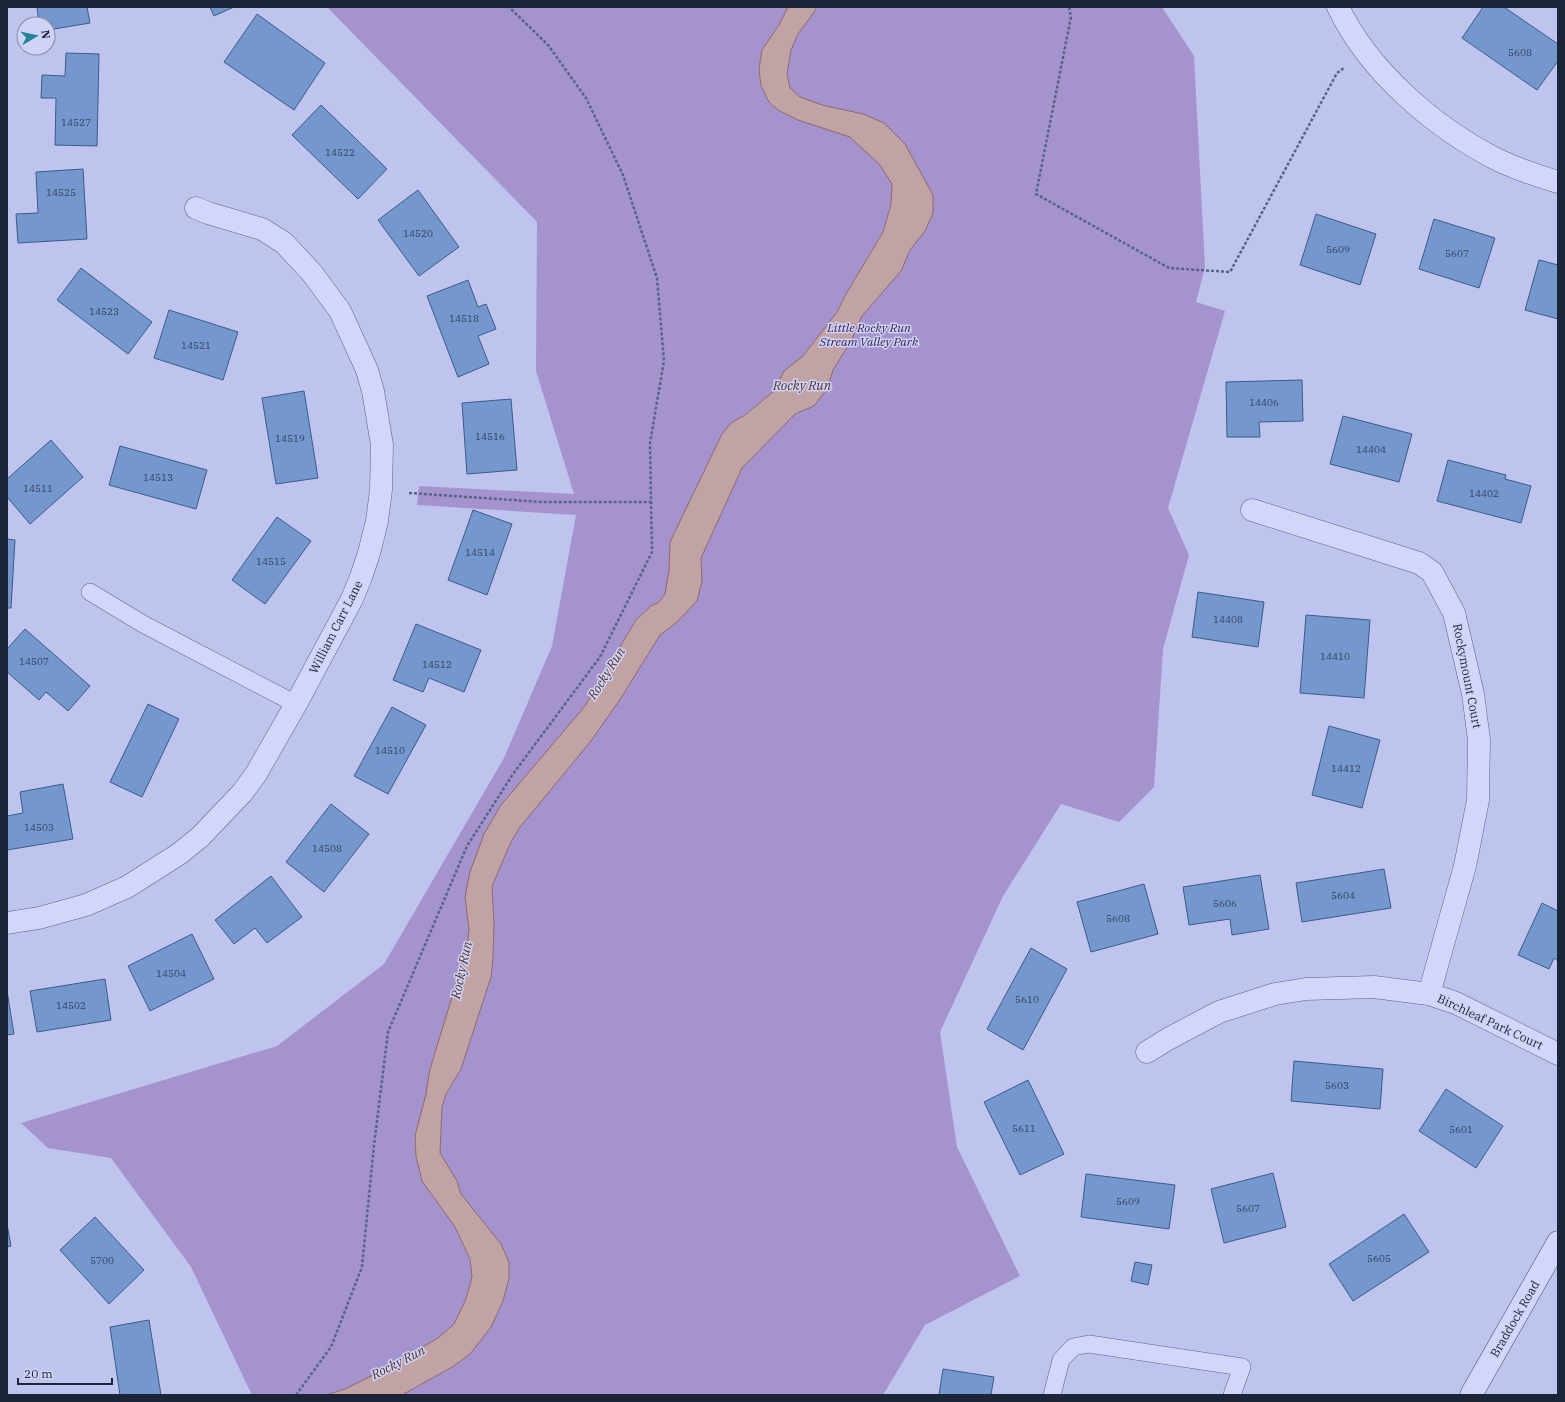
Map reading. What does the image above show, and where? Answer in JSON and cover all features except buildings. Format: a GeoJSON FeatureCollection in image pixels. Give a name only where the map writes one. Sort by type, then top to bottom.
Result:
{"type":"FeatureCollection","features":[{"type":"Feature","properties":{"kind":"street"},"geometry":{"type":"LineString","coordinates":[[1338,7],[1366,51],[1383,72],[1411,100],[1437,122],[1469,144],[1499,160],[1524,171],[1558,182]]}},
{"type":"Feature","properties":{"kind":"street","name":"William Carr Lane"},"geometry":{"type":"LineString","coordinates":[[7,923],[38,918],[86,905],[127,887],[179,854],[200,837],[242,793],[256,774],[296,704],[352,599],[369,553],[377,521],[381,490],[382,445],[373,391],[366,370],[340,311],[312,273],[284,243],[262,229],[196,208]]}},
{"type":"Feature","properties":{"kind":"street","name":"Rockymount Court"},"geometry":{"type":"LineString","coordinates":[[1252,510],[1419,563],[1432,572],[1454,613],[1473,694],[1479,740],[1478,800],[1465,866],[1429,994]]}},
{"type":"Feature","properties":{"kind":"street","name":"Birchleaf Park Court"},"geometry":{"type":"LineString","coordinates":[[1147,1052],[1219,1012],[1275,994],[1306,990],[1374,987],[1429,994],[1456,1003],[1558,1054]]}},
{"type":"Feature","properties":{"kind":"street","name":"Braddock Road"},"geometry":{"type":"LineString","coordinates":[[1472,1395],[1558,1242]]}},
{"type":"Feature","properties":{"kind":"lane"},"geometry":{"type":"LineString","coordinates":[[90,592],[143,624],[296,704]]}},
{"type":"Feature","properties":{"kind":"lane"},"geometry":{"type":"LineString","coordinates":[[1052,1395],[1062,1360],[1073,1347],[1089,1344],[1242,1367],[1232,1395]]}},
{"type":"Feature","properties":{"kind":"path"},"geometry":{"type":"LineString","coordinates":[[296,1395],[331,1346],[362,1267],[374,1145],[388,1032],[467,846],[513,774],[600,656],[652,552],[650,443],[664,361],[657,278],[623,175],[586,98],[548,45],[510,7]]}},
{"type":"Feature","properties":{"kind":"path"},"geometry":{"type":"LineString","coordinates":[[1069,7],[1071,17],[1036,194],[1169,268],[1230,272],[1337,73],[1366,51]]}},
{"type":"Feature","properties":{"kind":"path"},"geometry":{"type":"LineString","coordinates":[[381,490],[418,494],[542,502],[652,502]]}},
{"type":"Feature","properties":{"kind":"green space","name":"Little Rocky Run Stream Valley Park"},"geometry":{"type":"Polygon","coordinates":[[[327,7],[1162,7],[1194,56],[1205,267],[1196,302],[1225,311],[1168,508],[1189,555],[1163,649],[1154,787],[1119,822],[1061,804],[1003,896],[940,1032],[957,1147],[1020,1276],[925,1325],[883,1395],[250,1395],[251,1393],[191,1267],[111,1158],[48,1148],[21,1123],[277,1046],[384,964],[504,758],[552,646],[576,515],[417,505],[419,486],[574,494],[536,371],[537,222],[327,7]]]}},
{"type":"Feature","properties":{"kind":"water","name":"Rocky Run"},"geometry":{"type":"Polygon","coordinates":[[[788,7],[817,7],[798,34],[791,50],[787,74],[790,88],[800,97],[822,105],[863,114],[884,123],[905,144],[933,195],[933,213],[925,231],[910,250],[901,271],[862,316],[851,341],[833,370],[827,389],[814,406],[795,414],[742,468],[701,558],[702,581],[697,601],[677,622],[660,635],[621,698],[591,741],[520,827],[511,842],[492,886],[494,924],[491,977],[461,1069],[446,1094],[442,1107],[440,1153],[457,1181],[461,1194],[501,1244],[509,1262],[509,1278],[503,1301],[491,1327],[470,1354],[454,1366],[402,1395],[326,1395],[345,1389],[383,1370],[438,1338],[454,1324],[466,1299],[472,1277],[470,1259],[455,1227],[422,1181],[416,1156],[415,1136],[426,1094],[430,1069],[467,948],[469,929],[465,897],[470,872],[484,834],[501,805],[585,706],[636,620],[651,606],[659,602],[665,594],[669,570],[670,542],[722,434],[731,423],[745,415],[774,391],[784,371],[803,356],[837,312],[883,232],[891,204],[892,184],[880,165],[850,137],[798,120],[778,110],[769,102],[761,86],[759,69],[762,50],[779,25],[788,7]]]}}]}
